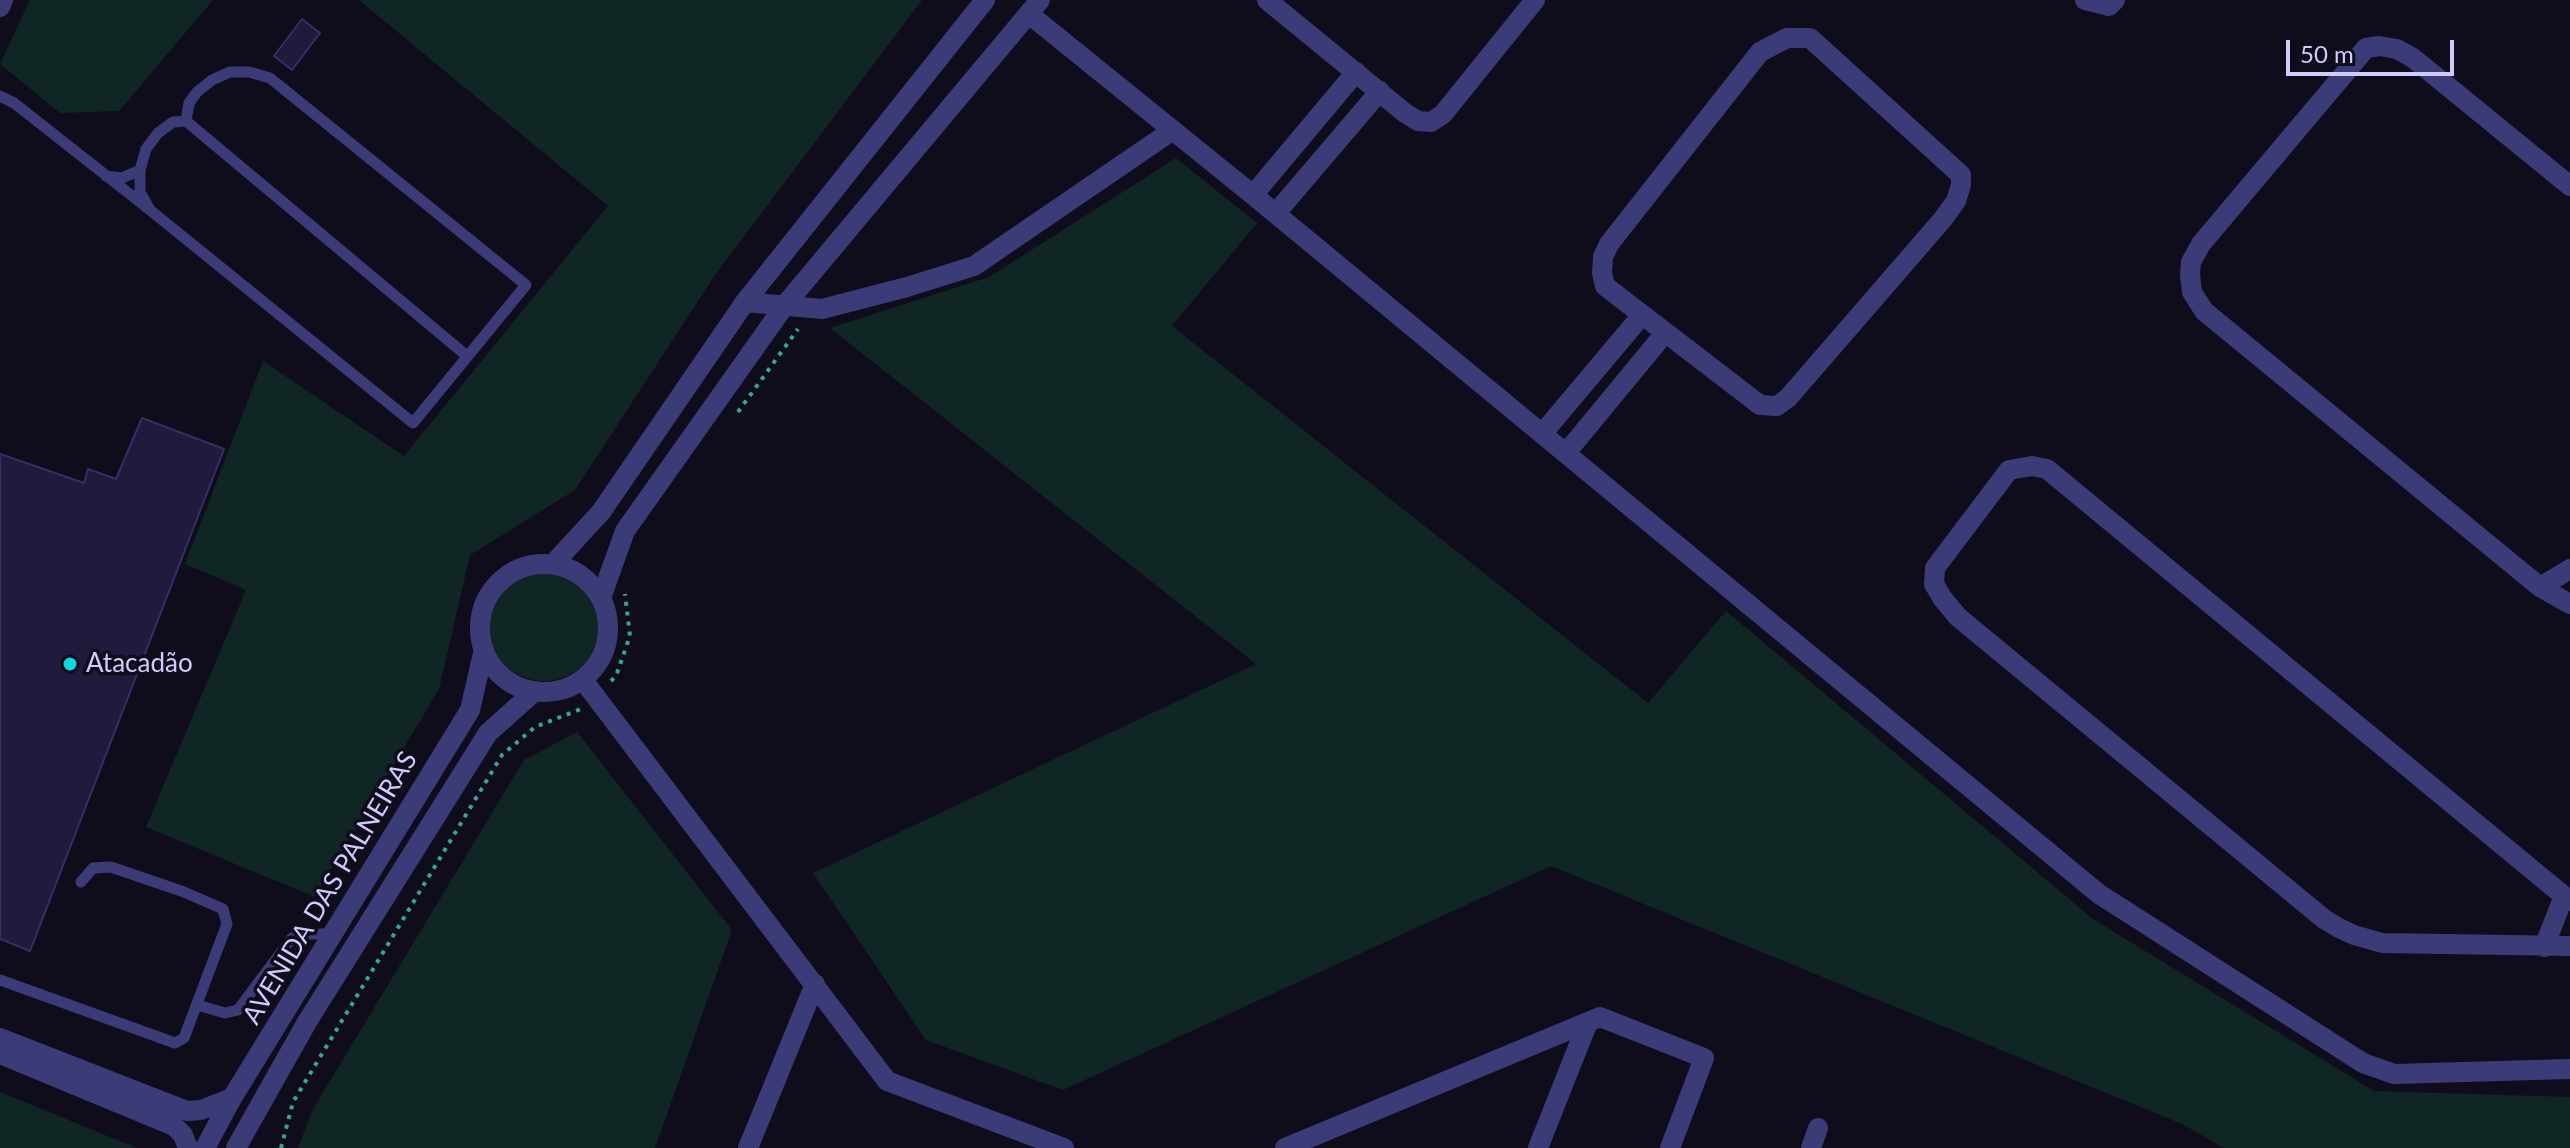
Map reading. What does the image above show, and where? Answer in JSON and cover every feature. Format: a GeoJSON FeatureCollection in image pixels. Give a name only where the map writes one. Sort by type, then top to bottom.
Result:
{"type":"FeatureCollection","features":[{"type":"Feature","properties":{"kind":"street"},"geometry":{"type":"LineString","coordinates":[[0,7],[3,0]]}},
{"type":"Feature","properties":{"kind":"street"},"geometry":{"type":"LineString","coordinates":[[553,564],[601,512],[745,302],[985,0]]}},
{"type":"Feature","properties":{"kind":"street"},"geometry":{"type":"LineString","coordinates":[[1267,0],[1418,121],[1431,122],[1443,114],[1535,0]]}},
{"type":"Feature","properties":{"kind":"street"},"geometry":{"type":"LineString","coordinates":[[2085,0],[2109,6],[2115,0]]}},
{"type":"Feature","properties":{"kind":"street"},"geometry":{"type":"LineString","coordinates":[[601,598],[625,531],[785,305],[1034,7],[1173,130],[2099,894],[2363,1063],[2394,1074],[2570,1069]]}},
{"type":"Feature","properties":{"kind":"street"},"geometry":{"type":"LineString","coordinates":[[1787,38],[1810,38],[1961,175],[1956,201],[1943,219],[1788,398],[1777,406],[1760,405],[1665,333],[1605,286],[1603,257],[1609,244],[1760,52],[1787,38]]}},
{"type":"Feature","properties":{"kind":"street"},"geometry":{"type":"LineString","coordinates":[[2570,186],[2413,58],[2397,49],[2379,46],[2366,48],[2201,244],[2191,262],[2190,275],[2192,292],[2204,311],[2540,587],[2570,604]]}},
{"type":"Feature","properties":{"kind":"street"},"geometry":{"type":"LineString","coordinates":[[1253,195],[1356,72]]}},
{"type":"Feature","properties":{"kind":"street"},"geometry":{"type":"LineString","coordinates":[[1276,213],[1380,91]]}},
{"type":"Feature","properties":{"kind":"street"},"geometry":{"type":"LineString","coordinates":[[745,302],[822,309],[974,266],[1173,130]]}},
{"type":"Feature","properties":{"kind":"street"},"geometry":{"type":"LineString","coordinates":[[1542,434],[1642,315]]}},
{"type":"Feature","properties":{"kind":"street"},"geometry":{"type":"LineString","coordinates":[[1566,453],[1665,333]]}},
{"type":"Feature","properties":{"kind":"street"},"geometry":{"type":"LineString","coordinates":[[2544,947],[2567,898],[2047,469],[2032,466],[2009,470],[1935,568],[1934,584],[1958,617],[2324,919],[2354,935],[2382,943],[2544,947],[2570,946]]}},
{"type":"Feature","properties":{"kind":"street"},"geometry":{"type":"LineString","coordinates":[[553,564],[572,570],[589,582],[601,598],[608,615],[608,634],[604,652],[583,680],[559,690],[535,691],[504,677],[492,665],[480,631],[482,612],[489,595],[516,570],[553,564]]}},
{"type":"Feature","properties":{"kind":"street"},"geometry":{"type":"LineString","coordinates":[[2540,587],[2570,569]]}},
{"type":"Feature","properties":{"kind":"street","name":"AVENIDA DAS PALNEIRAS"},"geometry":{"type":"LineString","coordinates":[[205,1148],[232,1098],[470,710],[484,649]]}},
{"type":"Feature","properties":{"kind":"street"},"geometry":{"type":"LineString","coordinates":[[583,680],[887,1081],[1064,1148]]}},
{"type":"Feature","properties":{"kind":"street","name":"AVENIDA DAS PALNEIRAS"},"geometry":{"type":"LineString","coordinates":[[236,1148],[307,1022],[488,733],[535,691]]}},
{"type":"Feature","properties":{"kind":"street"},"geometry":{"type":"LineString","coordinates":[[748,1148],[815,984]]}},
{"type":"Feature","properties":{"kind":"street"},"geometry":{"type":"LineString","coordinates":[[1285,1148],[1600,1017],[1704,1058],[1670,1148]]}},
{"type":"Feature","properties":{"kind":"street"},"geometry":{"type":"LineString","coordinates":[[1538,1148],[1588,1022]]}},
{"type":"Feature","properties":{"kind":"street"},"geometry":{"type":"LineString","coordinates":[[0,1038],[187,1111],[201,1110],[232,1098]]}},
{"type":"Feature","properties":{"kind":"street"},"geometry":{"type":"LineString","coordinates":[[0,1054],[174,1126],[183,1135],[188,1148]]}},
{"type":"Feature","properties":{"kind":"street"},"geometry":{"type":"LineString","coordinates":[[1811,1148],[1818,1128]]}},
{"type":"Feature","properties":{"kind":"lane"},"geometry":{"type":"LineString","coordinates":[[0,96],[14,103],[150,210],[413,423],[526,285],[270,78],[249,72],[230,72],[212,80],[189,103],[186,121]]}},
{"type":"Feature","properties":{"kind":"lane"},"geometry":{"type":"LineString","coordinates":[[150,210],[140,192],[140,170],[146,149],[158,133],[173,122],[186,121],[467,356]]}},
{"type":"Feature","properties":{"kind":"lane"},"geometry":{"type":"LineString","coordinates":[[105,176],[122,178],[140,170]]}},
{"type":"Feature","properties":{"kind":"lane"},"geometry":{"type":"LineString","coordinates":[[0,980],[175,1043],[184,1038],[227,924],[223,909],[111,867],[93,868],[81,882]]}},
{"type":"Feature","properties":{"kind":"lane"},"geometry":{"type":"LineString","coordinates":[[197,1005],[225,1013],[238,1010],[291,939],[299,934],[333,934]]}},
{"type":"Feature","properties":{"kind":"path"},"geometry":{"type":"LineString","coordinates":[[732,420],[813,309]]}},
{"type":"Feature","properties":{"kind":"path"},"geometry":{"type":"LineString","coordinates":[[281,1148],[293,1102],[502,755],[535,727],[583,708],[616,676],[630,636],[625,593]]}},
{"type":"Feature","properties":{"kind":"green space"},"geometry":{"type":"Polygon","coordinates":[[[30,0],[213,0],[119,111],[60,113],[0,64],[30,0]]]}},
{"type":"Feature","properties":{"kind":"green space"},"geometry":{"type":"Polygon","coordinates":[[[359,0],[922,0],[715,275],[575,490],[470,555],[439,689],[315,897],[146,827],[246,590],[185,564],[263,361],[404,456],[608,206],[359,0]]]}},
{"type":"Feature","properties":{"kind":"green space"},"geometry":{"type":"Polygon","coordinates":[[[1176,158],[1257,223],[1172,326],[1648,703],[1726,611],[2093,919],[2374,1091],[2570,1097],[2570,1148],[2224,1148],[2182,1124],[1551,866],[1063,1090],[926,1040],[813,873],[1256,664],[830,328],[989,277],[1176,158]]]}},
{"type":"Feature","properties":{"kind":"green space"},"geometry":{"type":"Polygon","coordinates":[[[544,573],[574,582],[582,589],[589,597],[598,627],[589,657],[582,665],[574,672],[544,681],[514,672],[506,665],[499,657],[490,627],[499,597],[506,589],[514,582],[544,573]]]}},
{"type":"Feature","properties":{"kind":"green space"},"geometry":{"type":"Polygon","coordinates":[[[577,732],[732,930],[655,1148],[298,1148],[313,1109],[524,760],[577,732]]]}},
{"type":"Feature","properties":{"kind":"green space"},"geometry":{"type":"Polygon","coordinates":[[[0,1092],[137,1148],[0,1148],[0,1092]]]}},
{"type":"Feature","properties":{"kind":"building"},"geometry":{"type":"Polygon","coordinates":[[[302,19],[320,33],[292,70],[274,56],[302,19]]]}},
{"type":"Feature","properties":{"kind":"building","name":"Atacadão"},"geometry":{"type":"Polygon","coordinates":[[[142,418],[224,449],[30,951],[0,939],[0,454],[84,483],[88,469],[116,479],[142,418]]]}},
{"type":"Feature","properties":{"kind":"place","name":"Atacadão"},"geometry":{"type":"Point","coordinates":[70,664]}}]}
